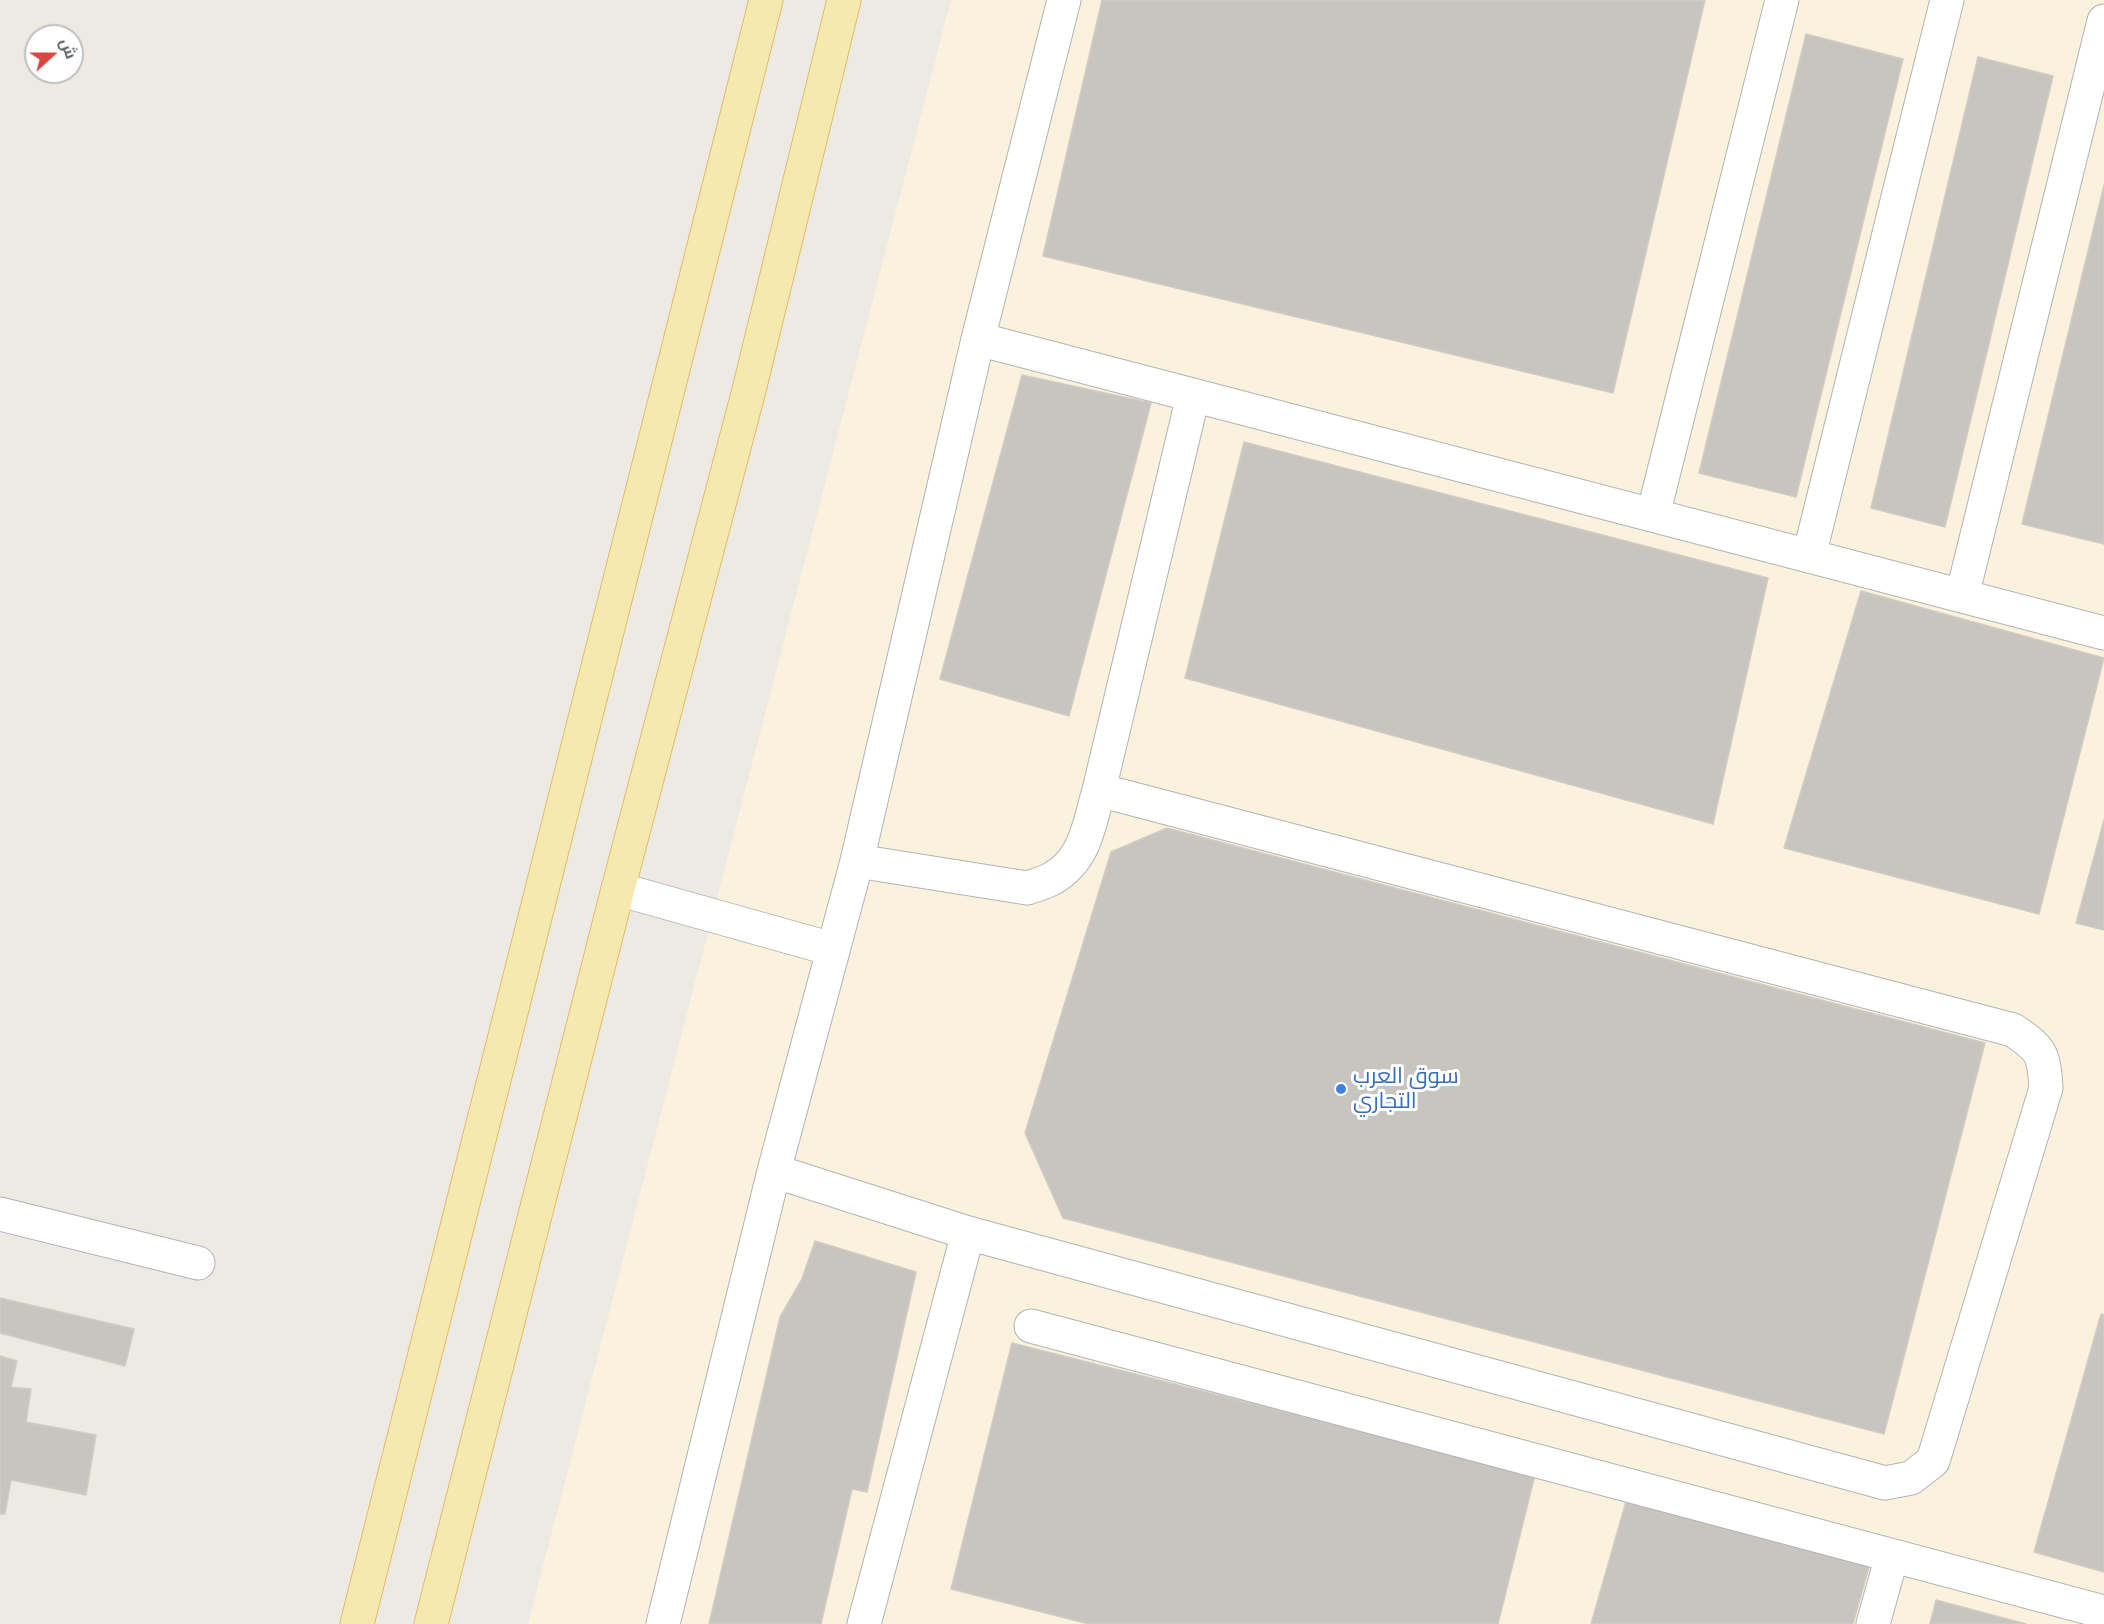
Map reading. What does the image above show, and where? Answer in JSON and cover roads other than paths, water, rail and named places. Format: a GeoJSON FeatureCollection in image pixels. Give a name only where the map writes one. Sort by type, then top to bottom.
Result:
{"type":"FeatureCollection","features":[{"type":"Feature","properties":{"kind":"main road"},"geometry":{"type":"LineString","coordinates":[[357,1624],[766,0]]}},
{"type":"Feature","properties":{"kind":"main road"},"geometry":{"type":"LineString","coordinates":[[430,1624],[618,889],[749,390],[844,0]]}},
{"type":"Feature","properties":{"kind":"lane"},"geometry":{"type":"LineString","coordinates":[[663,1624],[774,1171],[857,861],[978,339],[1064,0]]}},
{"type":"Feature","properties":{"kind":"lane"},"geometry":{"type":"LineString","coordinates":[[1653,515],[1782,0]]}},
{"type":"Feature","properties":{"kind":"lane"},"geometry":{"type":"LineString","coordinates":[[1809,556],[1947,0]]}},
{"type":"Feature","properties":{"kind":"lane"},"geometry":{"type":"LineString","coordinates":[[1962,596],[2104,21]]}},
{"type":"Feature","properties":{"kind":"lane"},"geometry":{"type":"LineString","coordinates":[[978,339],[2104,633]]}},
{"type":"Feature","properties":{"kind":"lane"},"geometry":{"type":"LineString","coordinates":[[857,861],[1027,888],[1052,879],[1070,866],[1080,853],[1099,790],[1193,396]]}},
{"type":"Feature","properties":{"kind":"lane"},"geometry":{"type":"LineString","coordinates":[[774,1171],[968,1233],[1885,1483],[1911,1478],[1933,1461],[2046,1088],[2045,1065],[2035,1045],[2013,1030],[1099,790]]}},
{"type":"Feature","properties":{"kind":"lane"},"geometry":{"type":"LineString","coordinates":[[618,889],[832,949]]}},
{"type":"Feature","properties":{"kind":"lane"},"geometry":{"type":"LineString","coordinates":[[0,1214],[198,1263]]}},
{"type":"Feature","properties":{"kind":"lane"},"geometry":{"type":"LineString","coordinates":[[864,1624],[968,1233]]}},
{"type":"Feature","properties":{"kind":"lane"},"geometry":{"type":"LineString","coordinates":[[1031,1326],[2104,1612]]}},
{"type":"Feature","properties":{"kind":"lane"},"geometry":{"type":"LineString","coordinates":[[1873,1624],[1892,1556]]}},
{"type":"Feature","properties":{"kind":"place","name":"سوق العرب التجاري"},"geometry":{"type":"Point","coordinates":[1341,1089]}}]}
